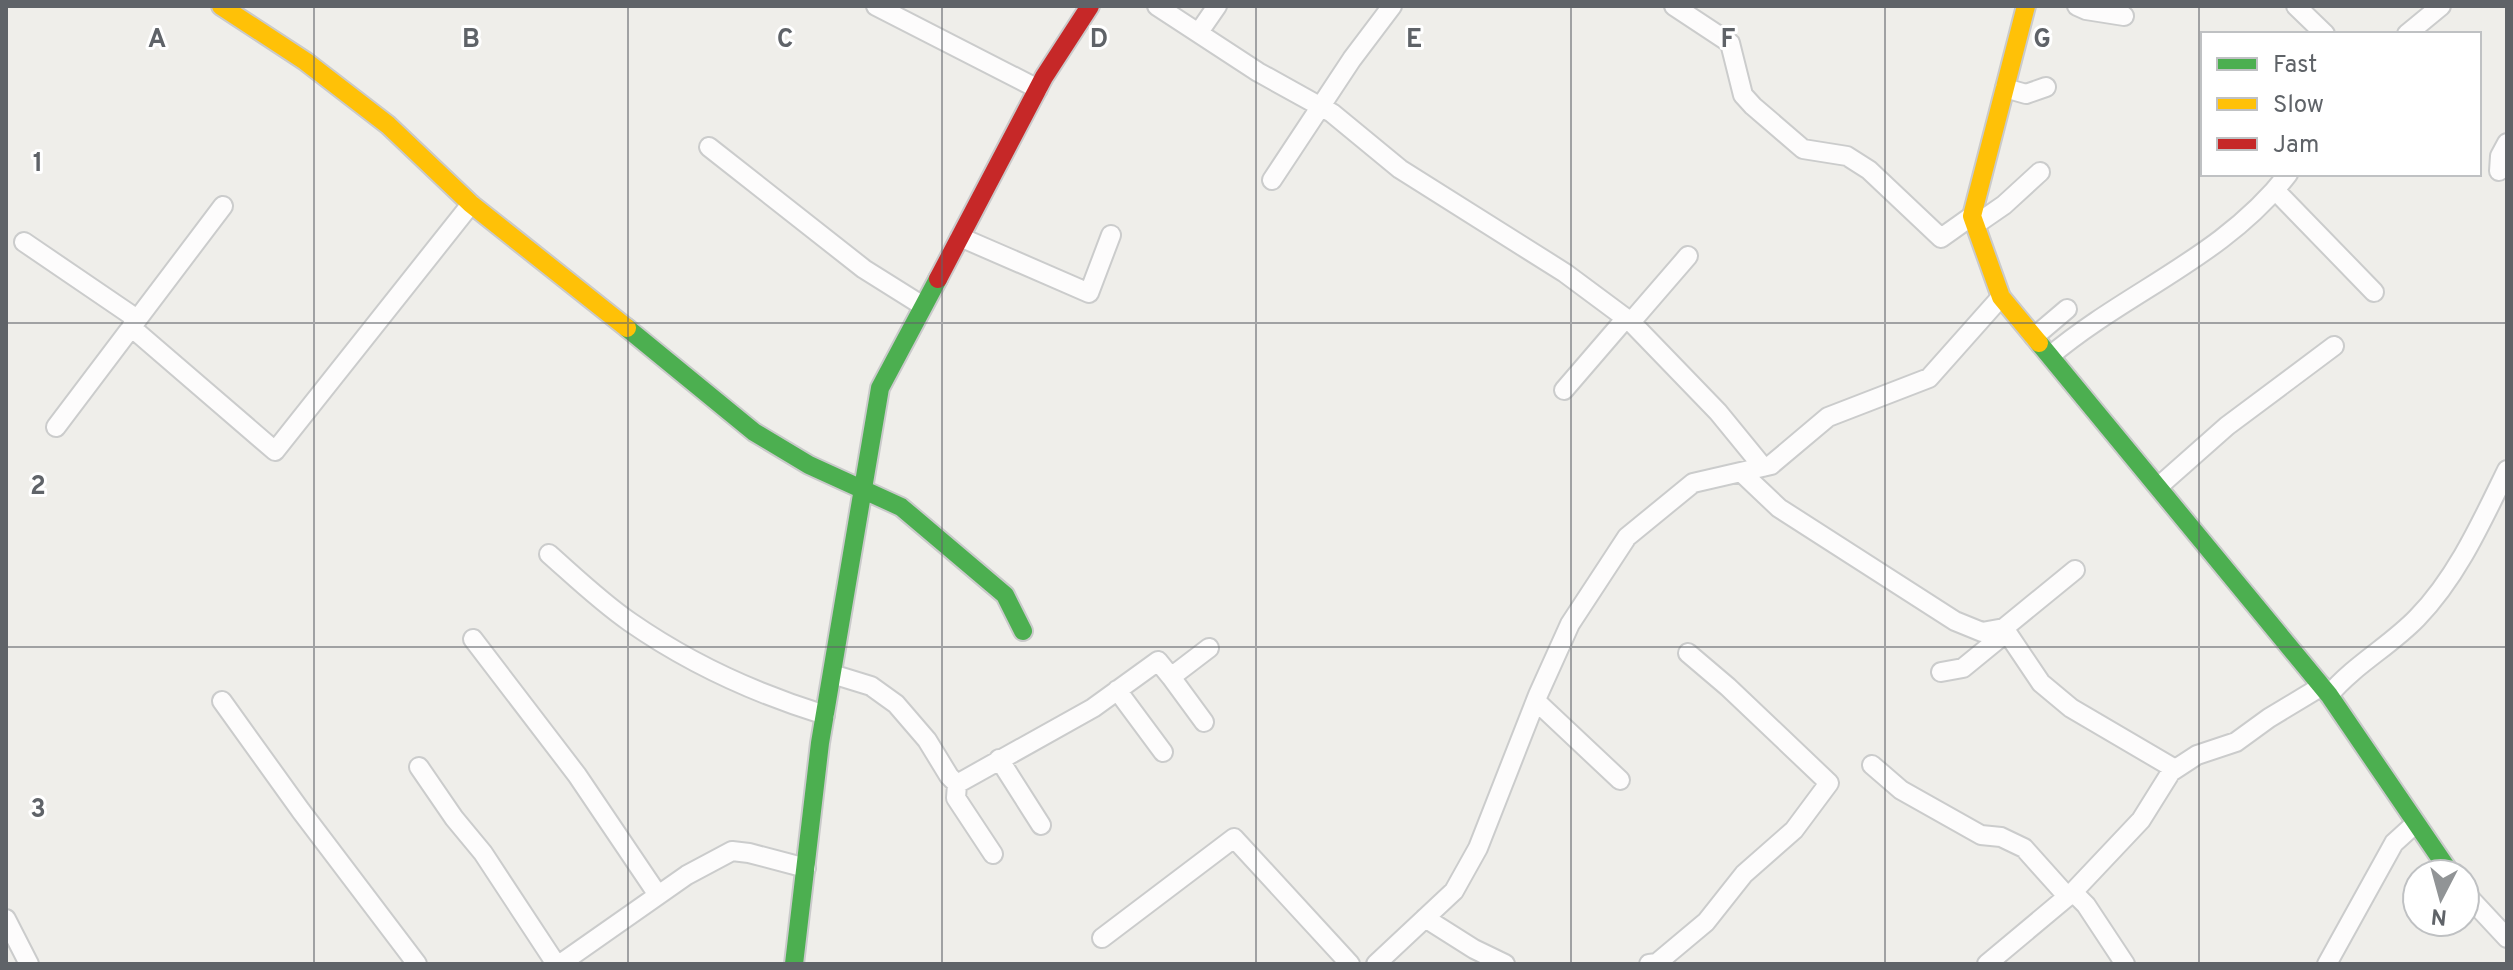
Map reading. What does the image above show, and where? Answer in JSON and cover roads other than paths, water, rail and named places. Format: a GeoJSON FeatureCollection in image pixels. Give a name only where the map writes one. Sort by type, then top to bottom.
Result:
{"type":"FeatureCollection","features":[{"type":"Feature","properties":{"kind":"main road"},"geometry":{"type":"LineString","coordinates":[[221,6],[305,61],[388,125],[471,204],[568,279],[754,432],[809,465],[901,507],[1005,595],[1023,631]]}},
{"type":"Feature","properties":{"kind":"main road"},"geometry":{"type":"LineString","coordinates":[[794,964],[825,715],[880,388],[1038,89],[1090,6]]}},
{"type":"Feature","properties":{"kind":"main road"},"geometry":{"type":"LineString","coordinates":[[2026,6],[1974,221],[2001,297],[2326,690],[2440,858]]}},
{"type":"Feature","properties":{"kind":"street"},"geometry":{"type":"LineString","coordinates":[[876,6],[1038,89]]}},
{"type":"Feature","properties":{"kind":"street"},"geometry":{"type":"LineString","coordinates":[[1157,6],[1258,72],[1332,113],[1400,169],[1565,273],[1629,320],[1718,412],[1763,467]]}},
{"type":"Feature","properties":{"kind":"street"},"geometry":{"type":"LineString","coordinates":[[1199,32],[1217,6]]}},
{"type":"Feature","properties":{"kind":"street"},"geometry":{"type":"LineString","coordinates":[[1272,180],[1319,106],[1392,6]]}},
{"type":"Feature","properties":{"kind":"street"},"geometry":{"type":"LineString","coordinates":[[1674,6],[1730,43],[1743,95],[1753,106],[1803,149],[1847,156],[1869,170],[1941,238],[2004,205],[2040,172]]}},
{"type":"Feature","properties":{"kind":"street"},"geometry":{"type":"LineString","coordinates":[[2077,6],[2124,16]]}},
{"type":"Feature","properties":{"kind":"street"},"geometry":{"type":"LineString","coordinates":[[2296,6],[2323,32]]}},
{"type":"Feature","properties":{"kind":"street"},"geometry":{"type":"LineString","coordinates":[[2409,32],[2441,6]]}},
{"type":"Feature","properties":{"kind":"street"},"geometry":{"type":"LineString","coordinates":[[2005,88],[2026,94],[2046,87]]}},
{"type":"Feature","properties":{"kind":"street"},"geometry":{"type":"LineString","coordinates":[[2499,171],[2500,156],[2507,143]]}},
{"type":"Feature","properties":{"kind":"street"},"geometry":{"type":"LineString","coordinates":[[709,147],[864,269],[923,306]]}},
{"type":"Feature","properties":{"kind":"street"},"geometry":{"type":"LineString","coordinates":[[2050,356],[2079,331],[2206,252],[2265,203],[2286,176]]}},
{"type":"Feature","properties":{"kind":"street"},"geometry":{"type":"LineString","coordinates":[[2275,190],[2374,292]]}},
{"type":"Feature","properties":{"kind":"street"},"geometry":{"type":"LineString","coordinates":[[24,242],[134,323],[275,451],[471,204]]}},
{"type":"Feature","properties":{"kind":"street"},"geometry":{"type":"LineString","coordinates":[[56,427],[223,206]]}},
{"type":"Feature","properties":{"kind":"street"},"geometry":{"type":"LineString","coordinates":[[960,237],[1089,293],[1111,235]]}},
{"type":"Feature","properties":{"kind":"street"},"geometry":{"type":"LineString","coordinates":[[1564,390],[1688,256]]}},
{"type":"Feature","properties":{"kind":"street"},"geometry":{"type":"LineString","coordinates":[[1376,964],[1454,891],[1478,848],[1570,624],[1627,537],[1693,483],[1771,465],[1828,417],[1929,378],[2001,297]]}},
{"type":"Feature","properties":{"kind":"street"},"geometry":{"type":"LineString","coordinates":[[2034,337],[2067,309]]}},
{"type":"Feature","properties":{"kind":"street"},"geometry":{"type":"LineString","coordinates":[[2158,487],[2227,426],[2334,346]]}},
{"type":"Feature","properties":{"kind":"street"},"geometry":{"type":"LineString","coordinates":[[1987,964],[2070,894],[2141,820],[2171,772],[2197,755],[2236,742],[2326,690],[2383,649],[2419,616],[2456,567],[2507,470]]}},
{"type":"Feature","properties":{"kind":"street"},"geometry":{"type":"LineString","coordinates":[[1741,472],[1779,508],[1955,621],[1982,632],[2005,630]]}},
{"type":"Feature","properties":{"kind":"street"},"geometry":{"type":"LineString","coordinates":[[549,554],[656,639],[780,701],[825,715]]}},
{"type":"Feature","properties":{"kind":"street"},"geometry":{"type":"LineString","coordinates":[[1941,672],[1963,668],[2075,570]]}},
{"type":"Feature","properties":{"kind":"street"},"geometry":{"type":"LineString","coordinates":[[2005,630],[2041,683],[2061,700],[2118,738],[2175,769]]}},
{"type":"Feature","properties":{"kind":"street"},"geometry":{"type":"LineString","coordinates":[[473,639],[577,775],[658,895]]}},
{"type":"Feature","properties":{"kind":"street"},"geometry":{"type":"LineString","coordinates":[[1171,677],[1209,648]]}},
{"type":"Feature","properties":{"kind":"street"},"geometry":{"type":"LineString","coordinates":[[1649,964],[1657,963],[1706,922],[1744,874],[1794,830],[1829,783],[1688,653]]}},
{"type":"Feature","properties":{"kind":"street"},"geometry":{"type":"LineString","coordinates":[[957,784],[1093,708],[1158,661],[1204,722]]}},
{"type":"Feature","properties":{"kind":"street"},"geometry":{"type":"LineString","coordinates":[[832,674],[871,686],[896,704],[927,740],[957,784],[956,798],[993,854]]}},
{"type":"Feature","properties":{"kind":"street"},"geometry":{"type":"LineString","coordinates":[[1117,690],[1163,752]]}},
{"type":"Feature","properties":{"kind":"street"},"geometry":{"type":"LineString","coordinates":[[222,701],[417,964]]}},
{"type":"Feature","properties":{"kind":"street"},"geometry":{"type":"LineString","coordinates":[[1536,701],[1620,780]]}},
{"type":"Feature","properties":{"kind":"street"},"geometry":{"type":"LineString","coordinates":[[999,759],[1041,825]]}},
{"type":"Feature","properties":{"kind":"street"},"geometry":{"type":"LineString","coordinates":[[1872,765],[1901,790],[1981,835],[2001,837],[2024,848],[2070,894],[2086,905],[2125,964]]}},
{"type":"Feature","properties":{"kind":"street"},"geometry":{"type":"LineString","coordinates":[[419,767],[483,853],[558,964],[687,875],[732,851],[806,868]]}},
{"type":"Feature","properties":{"kind":"street"},"geometry":{"type":"LineString","coordinates":[[2327,964],[2394,843],[2416,823]]}},
{"type":"Feature","properties":{"kind":"street"},"geometry":{"type":"LineString","coordinates":[[1102,938],[1234,838],[1350,964]]}},
{"type":"Feature","properties":{"kind":"street"},"geometry":{"type":"LineString","coordinates":[[2481,910],[2507,938]]}},
{"type":"Feature","properties":{"kind":"street"},"geometry":{"type":"LineString","coordinates":[[1425,918],[1474,949],[1505,964]]}},
{"type":"Feature","properties":{"kind":"street"},"geometry":{"type":"LineString","coordinates":[[9,929],[29,964]]}}]}
